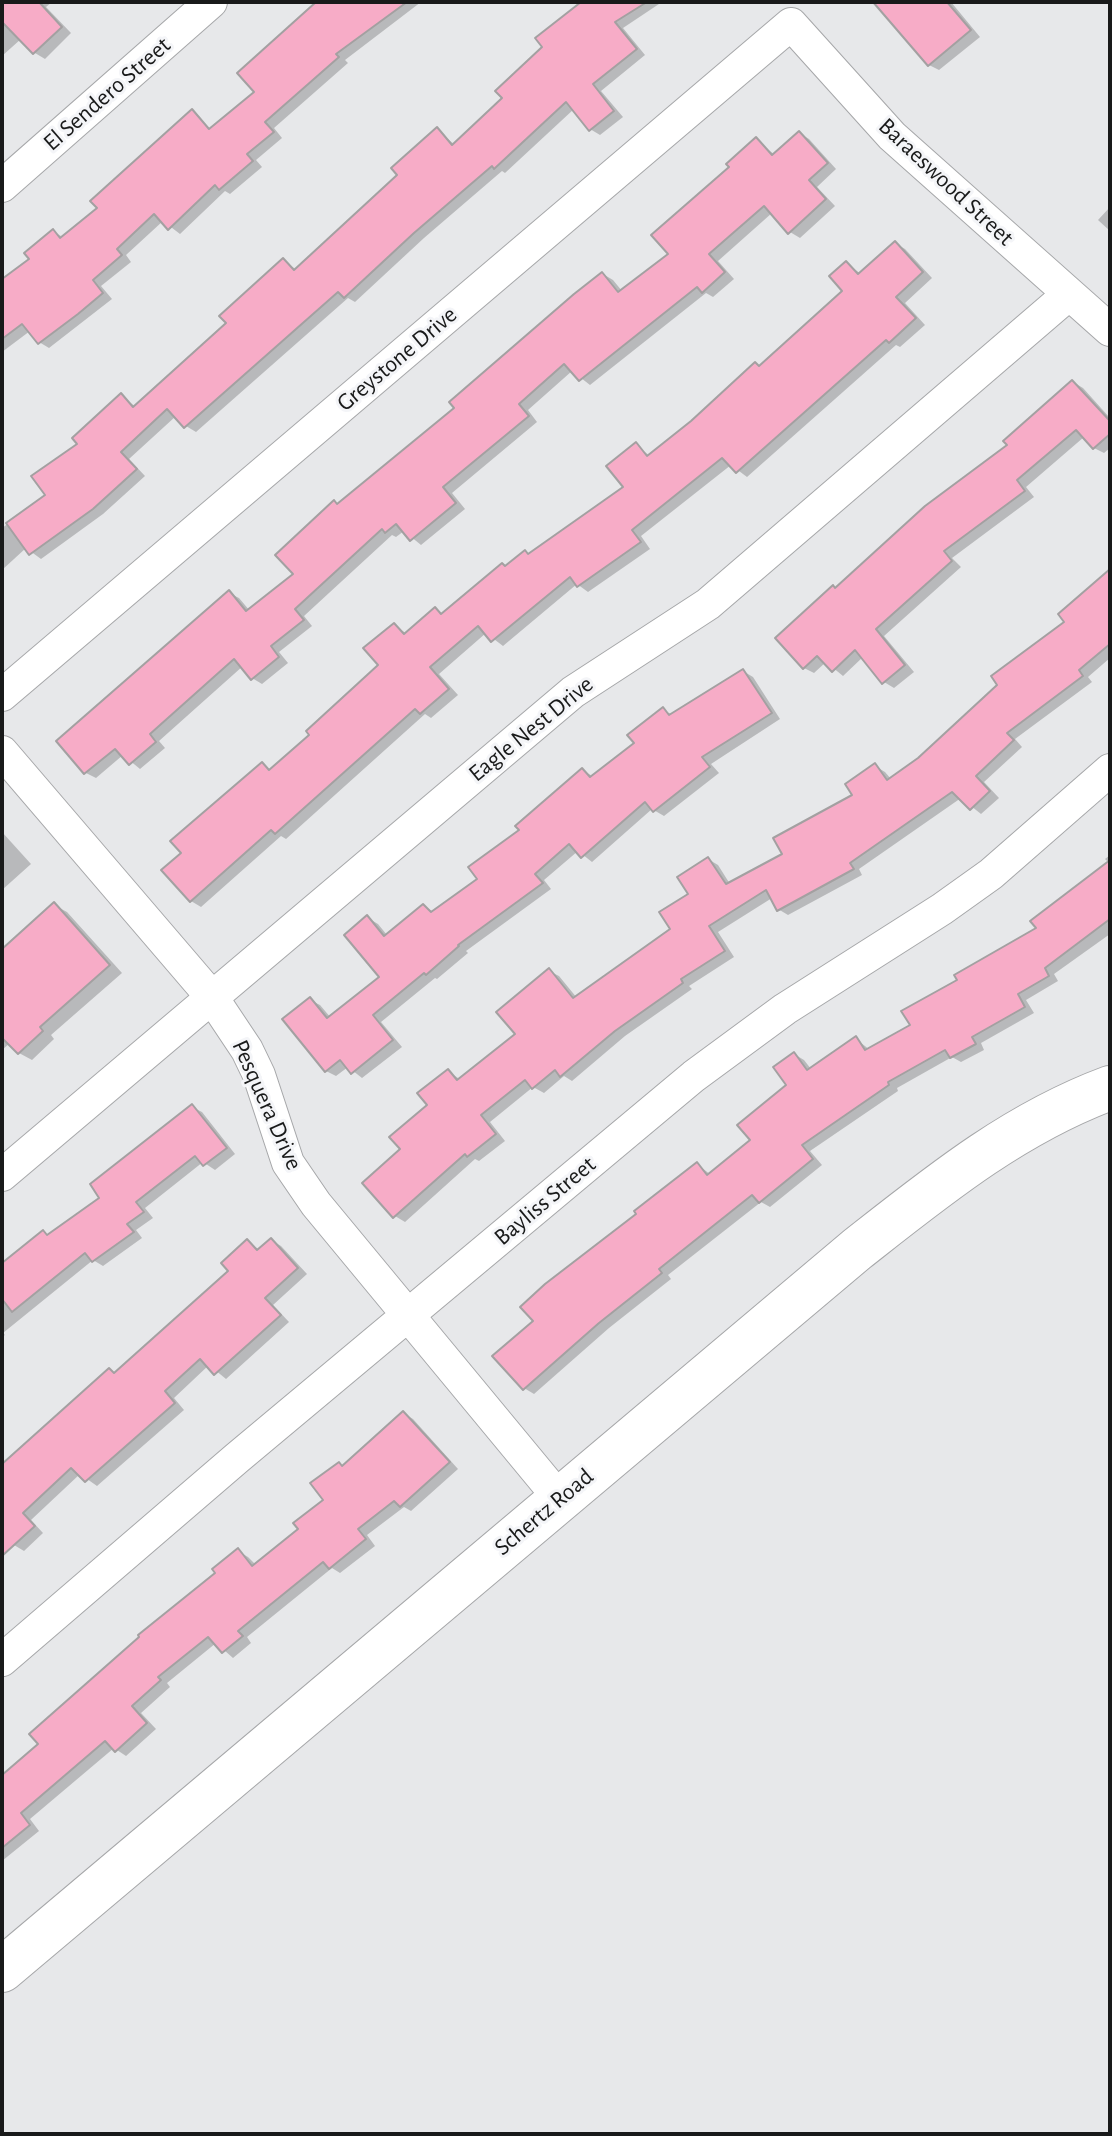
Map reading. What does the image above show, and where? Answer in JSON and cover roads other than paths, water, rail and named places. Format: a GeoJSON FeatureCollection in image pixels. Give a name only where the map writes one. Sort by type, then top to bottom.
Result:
{"type":"FeatureCollection","features":[{"type":"Feature","properties":{"kind":"street","name":"El Sendero Street"},"geometry":{"type":"LineString","coordinates":[[2,186],[211,2]]}},
{"type":"Feature","properties":{"kind":"street","name":"Baraeswood Street"},"geometry":{"type":"LineString","coordinates":[[791,24],[892,136],[1110,330]]}},
{"type":"Feature","properties":{"kind":"street","name":"Greystone Drive"},"geometry":{"type":"LineString","coordinates":[[2,695],[791,24]]}},
{"type":"Feature","properties":{"kind":"street","name":"Eagle Nest Drive"},"geometry":{"type":"LineString","coordinates":[[2,1175],[573,692],[708,604],[1069,294]]}},
{"type":"Feature","properties":{"kind":"street","name":"Pesquera Drive"},"geometry":{"type":"LineString","coordinates":[[2,752],[211,996],[247,1050],[259,1075],[288,1163],[316,1204],[560,1499]]}},
{"type":"Feature","properties":{"kind":"street","name":"Bayliss Street"},"geometry":{"type":"LineString","coordinates":[[2,1660],[237,1458],[694,1076],[785,1009],[942,909],[991,874],[1110,770]]}},
{"type":"Feature","properties":{"kind":"street","name":"Schertz Road"},"geometry":{"type":"LineString","coordinates":[[2,1970],[856,1250],[968,1163],[1023,1127],[1110,1088]]}}]}
